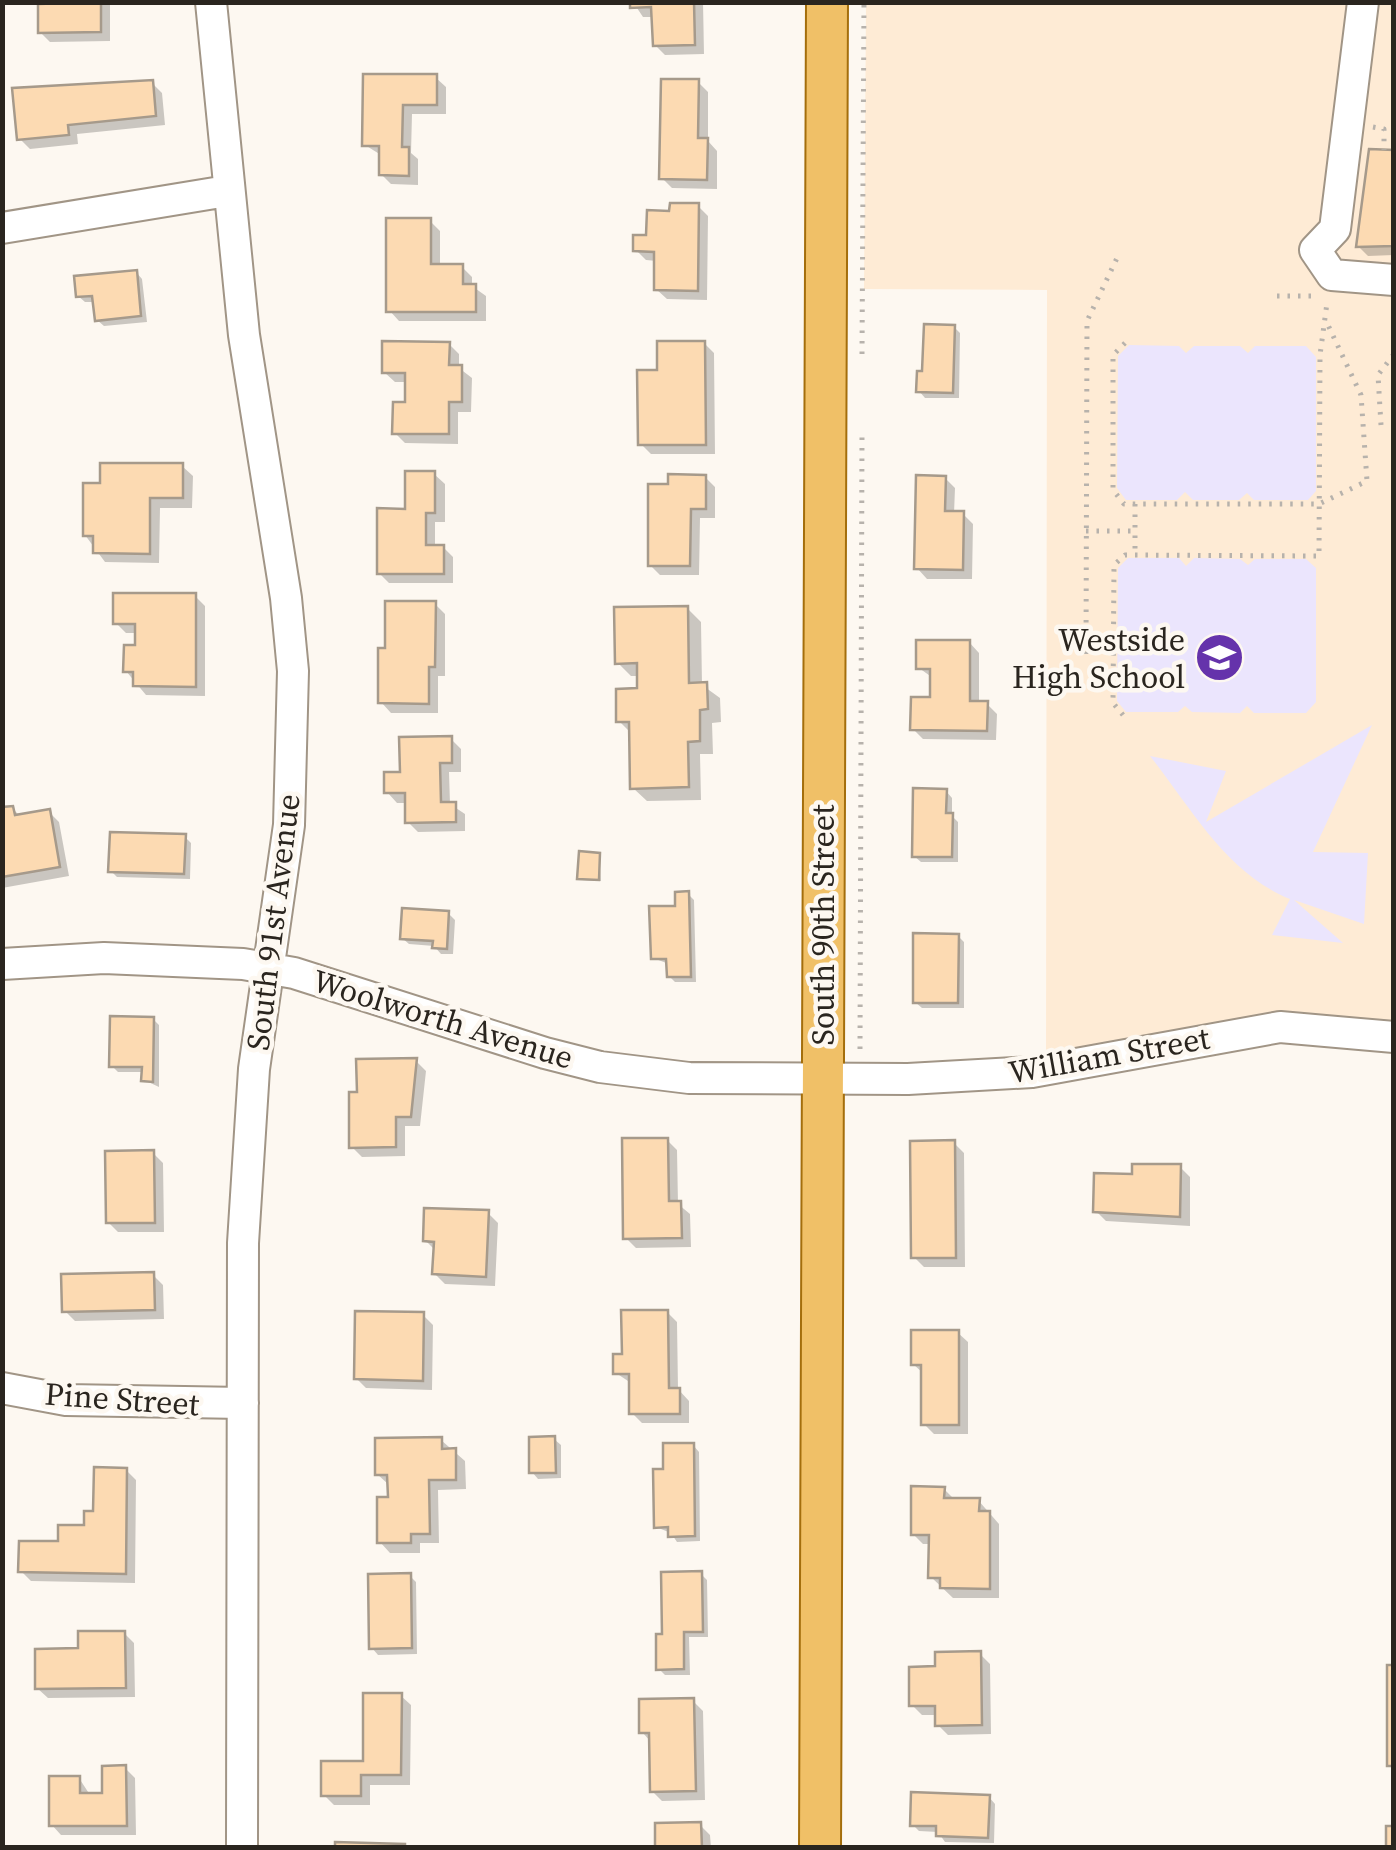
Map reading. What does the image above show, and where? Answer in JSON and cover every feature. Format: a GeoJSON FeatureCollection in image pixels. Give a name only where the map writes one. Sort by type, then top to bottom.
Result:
{"type":"FeatureCollection","features":[{"type":"Feature","properties":{"kind":"main road","name":"South 90th Street"},"geometry":{"type":"LineString","coordinates":[[820,1848],[827,2]]}},
{"type":"Feature","properties":{"kind":"street","name":"South 91st Avenue"},"geometry":{"type":"LineString","coordinates":[[211,2],[227,192],[293,672],[290,824],[248,1137],[242,1404],[242,1848]]}},
{"type":"Feature","properties":{"kind":"street"},"geometry":{"type":"LineString","coordinates":[[1363,2],[1335,229],[1315,250],[1332,275],[1394,280]]}},
{"type":"Feature","properties":{"kind":"street"},"geometry":{"type":"LineString","coordinates":[[2,228],[227,192]]}},
{"type":"Feature","properties":{"kind":"street","name":"Woolworth Avenue"},"geometry":{"type":"LineString","coordinates":[[2,964],[104,958],[269,968],[600,1067],[688,1078],[823,1079]]}},
{"type":"Feature","properties":{"kind":"street","name":"William Street"},"geometry":{"type":"LineString","coordinates":[[823,1079],[1032,1072],[1280,1027],[1394,1037]]}},
{"type":"Feature","properties":{"kind":"street","name":"Pine Street"},"geometry":{"type":"LineString","coordinates":[[2,1388],[66,1400],[242,1404]]}},
{"type":"Feature","properties":{"kind":"path"},"geometry":{"type":"LineString","coordinates":[[862,355],[864,2]]}},
{"type":"Feature","properties":{"kind":"path"},"geometry":{"type":"LineString","coordinates":[[1369,126],[1384,129],[1384,150]]}},
{"type":"Feature","properties":{"kind":"path"},"geometry":{"type":"LineString","coordinates":[[1086,654],[1087,321],[1118,256]]}},
{"type":"Feature","properties":{"kind":"path"},"geometry":{"type":"LineString","coordinates":[[1125,343],[1113,355],[1113,490],[1124,504],[1320,504],[1368,481],[1361,396],[1334,346],[1327,322],[1326,296],[1277,296]]}},
{"type":"Feature","properties":{"kind":"path"},"geometry":{"type":"LineString","coordinates":[[1124,715],[1113,703],[1114,565],[1125,555],[1320,556],[1320,355],[1327,322]]}},
{"type":"Feature","properties":{"kind":"path"},"geometry":{"type":"LineString","coordinates":[[1382,425],[1378,374],[1394,354]]}},
{"type":"Feature","properties":{"kind":"path"},"geometry":{"type":"LineString","coordinates":[[859,1056],[862,433]]}},
{"type":"Feature","properties":{"kind":"path"},"geometry":{"type":"LineString","coordinates":[[1134,504],[1134,554]]}},
{"type":"Feature","properties":{"kind":"path"},"geometry":{"type":"LineString","coordinates":[[1086,531],[1134,532]]}},
{"type":"Feature","properties":{"kind":"shaded area","name":"Westside High School"},"geometry":{"type":"Polygon","coordinates":[[[866,3],[1393,3],[1393,1037],[1296,1028],[1046,1069],[1047,290],[864,289],[866,3]]]}},
{"type":"Feature","properties":{"kind":"shaded area"},"geometry":{"type":"Polygon","coordinates":[[[1129,345],[1179,346],[1186,353],[1194,346],[1240,346],[1248,353],[1255,346],[1306,346],[1316,357],[1316,491],[1308,500],[1254,500],[1247,493],[1239,500],[1193,500],[1185,492],[1177,500],[1126,500],[1117,488],[1118,356],[1129,345]]]}},
{"type":"Feature","properties":{"kind":"shaded area"},"geometry":{"type":"Polygon","coordinates":[[[1128,558],[1179,558],[1186,566],[1194,558],[1240,559],[1248,565],[1255,559],[1306,559],[1316,568],[1316,702],[1306,713],[1254,713],[1247,706],[1240,713],[1192,712],[1185,706],[1178,712],[1126,712],[1117,701],[1118,568],[1128,558]]]}},
{"type":"Feature","properties":{"kind":"shaded area"},"geometry":{"type":"Polygon","coordinates":[[[1372,725],[1313,852],[1368,853],[1364,924],[1294,900],[1343,943],[1272,935],[1290,899],[1267,888],[1229,856],[1150,756],[1226,771],[1206,822],[1372,725]]]}},
{"type":"Feature","properties":{"kind":"building"},"geometry":{"type":"Polygon","coordinates":[[[101,2],[101,32],[38,33],[38,4],[101,2]]]}},
{"type":"Feature","properties":{"kind":"building"},"geometry":{"type":"Polygon","coordinates":[[[630,2],[694,2],[695,45],[653,46],[651,7],[630,8],[630,2]]]}},
{"type":"Feature","properties":{"kind":"building"},"geometry":{"type":"Polygon","coordinates":[[[363,74],[437,74],[437,105],[403,105],[402,147],[409,147],[409,176],[379,175],[379,146],[362,146],[363,74]]]}},
{"type":"Feature","properties":{"kind":"building"},"geometry":{"type":"Polygon","coordinates":[[[661,79],[699,79],[698,138],[708,138],[707,180],[659,179],[661,79]]]}},
{"type":"Feature","properties":{"kind":"building"},"geometry":{"type":"Polygon","coordinates":[[[153,80],[156,116],[68,125],[69,135],[17,140],[12,88],[153,80]]]}},
{"type":"Feature","properties":{"kind":"building"},"geometry":{"type":"Polygon","coordinates":[[[1369,149],[1394,150],[1394,246],[1356,247],[1369,149]]]}},
{"type":"Feature","properties":{"kind":"building"},"geometry":{"type":"Polygon","coordinates":[[[670,203],[699,203],[698,291],[654,290],[654,252],[633,251],[633,235],[646,235],[647,210],[669,211],[670,203]]]}},
{"type":"Feature","properties":{"kind":"building"},"geometry":{"type":"Polygon","coordinates":[[[386,218],[431,218],[431,264],[463,264],[463,284],[476,284],[476,312],[386,312],[386,218]]]}},
{"type":"Feature","properties":{"kind":"building"},"geometry":{"type":"Polygon","coordinates":[[[137,270],[141,316],[95,321],[92,296],[76,297],[74,276],[137,270]]]}},
{"type":"Feature","properties":{"kind":"building"},"geometry":{"type":"Polygon","coordinates":[[[924,324],[955,325],[953,393],[916,392],[917,371],[922,371],[924,324]]]}},
{"type":"Feature","properties":{"kind":"building"},"geometry":{"type":"Polygon","coordinates":[[[382,341],[450,342],[449,365],[462,365],[462,402],[449,402],[449,434],[392,434],[393,402],[405,402],[405,373],[382,373],[382,341]]]}},
{"type":"Feature","properties":{"kind":"building"},"geometry":{"type":"Polygon","coordinates":[[[657,341],[705,341],[706,445],[638,445],[637,370],[657,370],[657,341]]]}},
{"type":"Feature","properties":{"kind":"building"},"geometry":{"type":"Polygon","coordinates":[[[100,463],[183,463],[183,498],[150,498],[150,554],[93,553],[93,536],[83,536],[83,483],[100,483],[100,463]]]}},
{"type":"Feature","properties":{"kind":"building"},"geometry":{"type":"Polygon","coordinates":[[[405,471],[435,471],[435,513],[426,513],[426,545],[444,545],[444,574],[377,574],[377,508],[405,509],[405,471]]]}},
{"type":"Feature","properties":{"kind":"building"},"geometry":{"type":"Polygon","coordinates":[[[668,474],[706,475],[706,509],[691,509],[690,566],[648,566],[648,484],[668,484],[668,474]]]}},
{"type":"Feature","properties":{"kind":"building"},"geometry":{"type":"Polygon","coordinates":[[[916,475],[946,476],[945,511],[964,511],[963,570],[914,569],[916,475]]]}},
{"type":"Feature","properties":{"kind":"building"},"geometry":{"type":"Polygon","coordinates":[[[113,593],[196,593],[196,687],[133,686],[133,672],[123,672],[124,645],[135,645],[135,624],[113,624],[113,593]]]}},
{"type":"Feature","properties":{"kind":"building"},"geometry":{"type":"Polygon","coordinates":[[[385,601],[436,601],[435,667],[429,667],[429,704],[378,703],[378,648],[385,648],[385,601]]]}},
{"type":"Feature","properties":{"kind":"building"},"geometry":{"type":"Polygon","coordinates":[[[688,606],[689,683],[707,682],[708,709],[700,710],[700,741],[688,742],[689,787],[630,789],[629,722],[616,722],[616,689],[637,688],[637,663],[615,664],[614,607],[688,606]]]}},
{"type":"Feature","properties":{"kind":"building"},"geometry":{"type":"Polygon","coordinates":[[[916,640],[970,640],[970,701],[988,701],[987,731],[910,730],[911,697],[930,697],[930,669],[916,669],[916,640]]]}},
{"type":"Feature","properties":{"kind":"building"},"geometry":{"type":"Polygon","coordinates":[[[452,736],[452,763],[440,763],[441,802],[456,802],[456,822],[405,823],[405,793],[384,793],[384,772],[400,772],[399,737],[452,736]]]}},
{"type":"Feature","properties":{"kind":"building"},"geometry":{"type":"Polygon","coordinates":[[[913,788],[947,789],[946,813],[953,813],[952,857],[912,857],[913,788]]]}},
{"type":"Feature","properties":{"kind":"building"},"geometry":{"type":"Polygon","coordinates":[[[13,806],[15,815],[50,809],[60,867],[2,877],[2,807],[13,806]]]}},
{"type":"Feature","properties":{"kind":"building"},"geometry":{"type":"Polygon","coordinates":[[[110,832],[186,834],[184,874],[108,872],[110,832]]]}},
{"type":"Feature","properties":{"kind":"building"},"geometry":{"type":"Polygon","coordinates":[[[579,851],[600,853],[599,880],[577,879],[579,851]]]}},
{"type":"Feature","properties":{"kind":"building"},"geometry":{"type":"Polygon","coordinates":[[[689,891],[691,977],[667,977],[666,959],[651,959],[649,906],[675,906],[675,892],[689,891]]]}},
{"type":"Feature","properties":{"kind":"building"},"geometry":{"type":"Polygon","coordinates":[[[402,908],[449,911],[447,949],[432,948],[433,941],[400,939],[402,908]]]}},
{"type":"Feature","properties":{"kind":"building"},"geometry":{"type":"Polygon","coordinates":[[[913,933],[959,934],[958,1003],[913,1003],[913,933]]]}},
{"type":"Feature","properties":{"kind":"building"},"geometry":{"type":"Polygon","coordinates":[[[110,1016],[154,1017],[153,1082],[141,1081],[142,1067],[109,1067],[110,1016]]]}},
{"type":"Feature","properties":{"kind":"building"},"geometry":{"type":"Polygon","coordinates":[[[417,1058],[411,1117],[396,1117],[396,1147],[349,1148],[349,1092],[357,1092],[356,1059],[417,1058]]]}},
{"type":"Feature","properties":{"kind":"building"},"geometry":{"type":"Polygon","coordinates":[[[622,1138],[668,1138],[669,1201],[681,1201],[682,1238],[623,1239],[622,1138]]]}},
{"type":"Feature","properties":{"kind":"building"},"geometry":{"type":"Polygon","coordinates":[[[955,1140],[956,1258],[911,1258],[910,1141],[955,1140]]]}},
{"type":"Feature","properties":{"kind":"building"},"geometry":{"type":"Polygon","coordinates":[[[154,1150],[155,1223],[106,1223],[105,1151],[154,1150]]]}},
{"type":"Feature","properties":{"kind":"building"},"geometry":{"type":"Polygon","coordinates":[[[1132,1164],[1181,1164],[1180,1217],[1093,1212],[1094,1173],[1132,1174],[1132,1164]]]}},
{"type":"Feature","properties":{"kind":"building"},"geometry":{"type":"Polygon","coordinates":[[[424,1208],[489,1210],[486,1277],[432,1274],[434,1242],[423,1241],[424,1208]]]}},
{"type":"Feature","properties":{"kind":"building"},"geometry":{"type":"Polygon","coordinates":[[[154,1272],[155,1310],[62,1312],[61,1274],[154,1272]]]}},
{"type":"Feature","properties":{"kind":"building"},"geometry":{"type":"Polygon","coordinates":[[[621,1310],[668,1310],[669,1388],[680,1388],[680,1414],[629,1414],[629,1374],[613,1374],[613,1354],[622,1354],[621,1310]]]}},
{"type":"Feature","properties":{"kind":"building"},"geometry":{"type":"Polygon","coordinates":[[[355,1311],[424,1312],[423,1381],[354,1379],[355,1311]]]}},
{"type":"Feature","properties":{"kind":"building"},"geometry":{"type":"Polygon","coordinates":[[[911,1330],[959,1330],[959,1425],[921,1425],[921,1365],[911,1365],[911,1330]]]}},
{"type":"Feature","properties":{"kind":"building"},"geometry":{"type":"Polygon","coordinates":[[[555,1436],[556,1473],[529,1473],[529,1437],[555,1436]]]}},
{"type":"Feature","properties":{"kind":"building"},"geometry":{"type":"Polygon","coordinates":[[[442,1437],[442,1449],[456,1448],[456,1480],[429,1480],[430,1534],[411,1534],[411,1543],[377,1543],[377,1497],[388,1497],[387,1475],[375,1475],[375,1438],[442,1437]]]}},
{"type":"Feature","properties":{"kind":"building"},"geometry":{"type":"Polygon","coordinates":[[[663,1443],[694,1443],[695,1536],[668,1537],[668,1527],[654,1528],[653,1469],[663,1469],[663,1443]]]}},
{"type":"Feature","properties":{"kind":"building"},"geometry":{"type":"Polygon","coordinates":[[[94,1467],[127,1468],[126,1574],[18,1572],[19,1541],[58,1541],[58,1525],[84,1525],[84,1511],[93,1511],[94,1467]]]}},
{"type":"Feature","properties":{"kind":"building"},"geometry":{"type":"Polygon","coordinates":[[[911,1486],[945,1487],[944,1498],[980,1498],[979,1511],[990,1511],[990,1589],[940,1588],[940,1578],[928,1578],[929,1535],[911,1535],[911,1486]]]}},
{"type":"Feature","properties":{"kind":"building"},"geometry":{"type":"Polygon","coordinates":[[[702,1571],[703,1632],[684,1632],[684,1669],[656,1670],[656,1634],[662,1634],[661,1572],[702,1571]]]}},
{"type":"Feature","properties":{"kind":"building"},"geometry":{"type":"Polygon","coordinates":[[[411,1573],[412,1648],[369,1649],[368,1574],[411,1573]]]}},
{"type":"Feature","properties":{"kind":"building"},"geometry":{"type":"Polygon","coordinates":[[[78,1631],[125,1631],[126,1688],[35,1689],[35,1649],[78,1648],[78,1631]]]}},
{"type":"Feature","properties":{"kind":"building"},"geometry":{"type":"Polygon","coordinates":[[[981,1651],[982,1725],[935,1726],[935,1706],[909,1706],[909,1667],[935,1666],[935,1652],[981,1651]]]}},
{"type":"Feature","properties":{"kind":"building"},"geometry":{"type":"Polygon","coordinates":[[[1387,1665],[1394,1665],[1394,1766],[1387,1766],[1387,1665]]]}},
{"type":"Feature","properties":{"kind":"building"},"geometry":{"type":"Polygon","coordinates":[[[363,1693],[402,1693],[401,1775],[361,1775],[361,1796],[321,1796],[321,1761],[363,1761],[363,1693]]]}},
{"type":"Feature","properties":{"kind":"building"},"geometry":{"type":"Polygon","coordinates":[[[694,1698],[696,1791],[650,1792],[649,1733],[639,1733],[639,1699],[694,1698]]]}},
{"type":"Feature","properties":{"kind":"building"},"geometry":{"type":"Polygon","coordinates":[[[126,1765],[127,1826],[49,1826],[49,1776],[80,1776],[80,1793],[102,1793],[102,1766],[126,1765]]]}},
{"type":"Feature","properties":{"kind":"building"},"geometry":{"type":"Polygon","coordinates":[[[911,1792],[990,1795],[988,1838],[936,1836],[936,1826],[910,1826],[911,1792]]]}},
{"type":"Feature","properties":{"kind":"building"},"geometry":{"type":"Polygon","coordinates":[[[701,1822],[702,1848],[655,1848],[655,1823],[701,1822]]]}},
{"type":"Feature","properties":{"kind":"building"},"geometry":{"type":"Polygon","coordinates":[[[1386,1826],[1394,1826],[1394,1847],[1386,1847],[1386,1826]]]}},
{"type":"Feature","properties":{"kind":"building"},"geometry":{"type":"Polygon","coordinates":[[[335,1842],[405,1844],[405,1848],[335,1848],[335,1842]]]}},
{"type":"Feature","properties":{"kind":"place","name":"Westside High School"},"geometry":{"type":"Point","coordinates":[1220,658]}}]}
